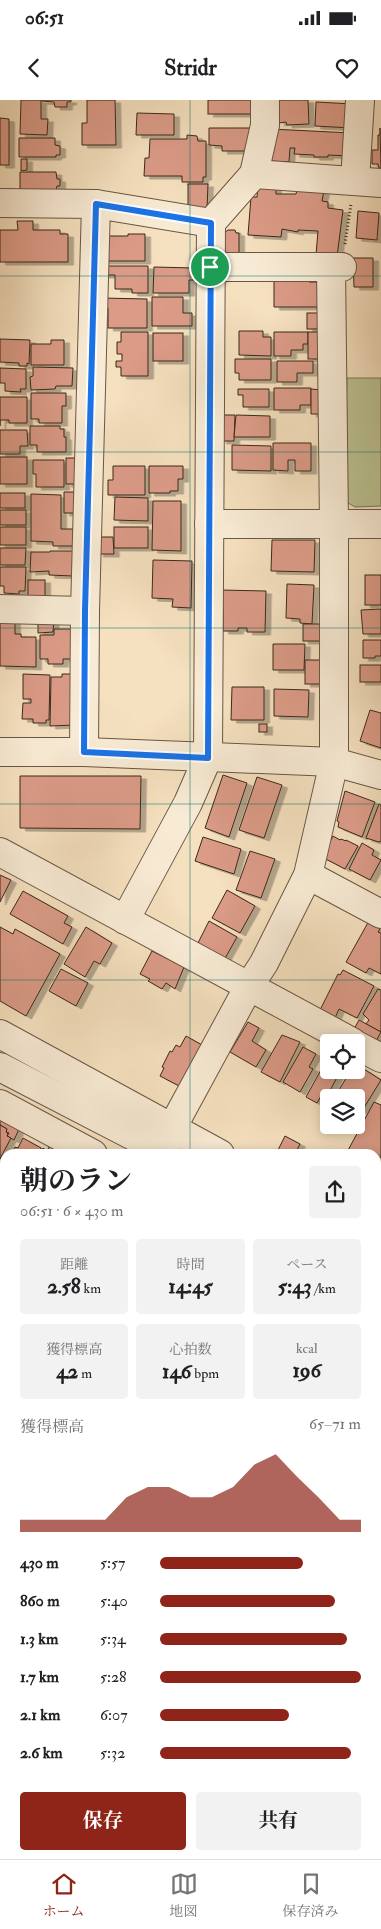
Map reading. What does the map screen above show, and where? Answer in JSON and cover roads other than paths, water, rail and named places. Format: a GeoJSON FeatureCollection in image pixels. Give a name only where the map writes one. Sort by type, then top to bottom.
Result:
{"type":"FeatureCollection","features":[{"type":"Feature","properties":{"kind":"street"},"geometry":{"type":"LineString","coordinates":[[124,920],[188,802],[208,758],[211,223],[254,174],[265,125],[265,100]]}},
{"type":"Feature","properties":{"kind":"street"},"geometry":{"type":"LineString","coordinates":[[254,174],[368,182],[360,100]]}},
{"type":"Feature","properties":{"kind":"street"},"geometry":{"type":"LineString","coordinates":[[0,203],[96,204],[211,223]]}},
{"type":"Feature","properties":{"kind":"street"},"geometry":{"type":"LineString","coordinates":[[84,752],[85,611],[96,204]]}},
{"type":"Feature","properties":{"kind":"street"},"geometry":{"type":"LineString","coordinates":[[170,1141],[308,875],[334,762],[336,267],[210,267]]}},
{"type":"Feature","properties":{"kind":"street"},"geometry":{"type":"LineString","coordinates":[[209,524],[381,524]]}},
{"type":"Feature","properties":{"kind":"street"},"geometry":{"type":"LineString","coordinates":[[0,609],[85,611]]}},
{"type":"Feature","properties":{"kind":"street"},"geometry":{"type":"LineString","coordinates":[[0,752],[84,752],[334,762],[381,775]]}},
{"type":"Feature","properties":{"kind":"street"},"geometry":{"type":"LineString","coordinates":[[0,852],[248,988],[337,1034]]}},
{"type":"Feature","properties":{"kind":"street"},"geometry":{"type":"LineString","coordinates":[[308,875],[381,914]]}},
{"type":"Feature","properties":{"kind":"street"},"geometry":{"type":"LineString","coordinates":[[0,1034],[170,1141]]}},
{"type":"Feature","properties":{"kind":"street"},"geometry":{"type":"LineString","coordinates":[[365,1050],[381,1058]]}},
{"type":"Feature","properties":{"kind":"street"},"geometry":{"type":"LineString","coordinates":[[0,1067],[170,1141],[201,1149]]}},
{"type":"Feature","properties":{"kind":"street"},"geometry":{"type":"LineString","coordinates":[[0,1104],[84,1149]]}}]}
